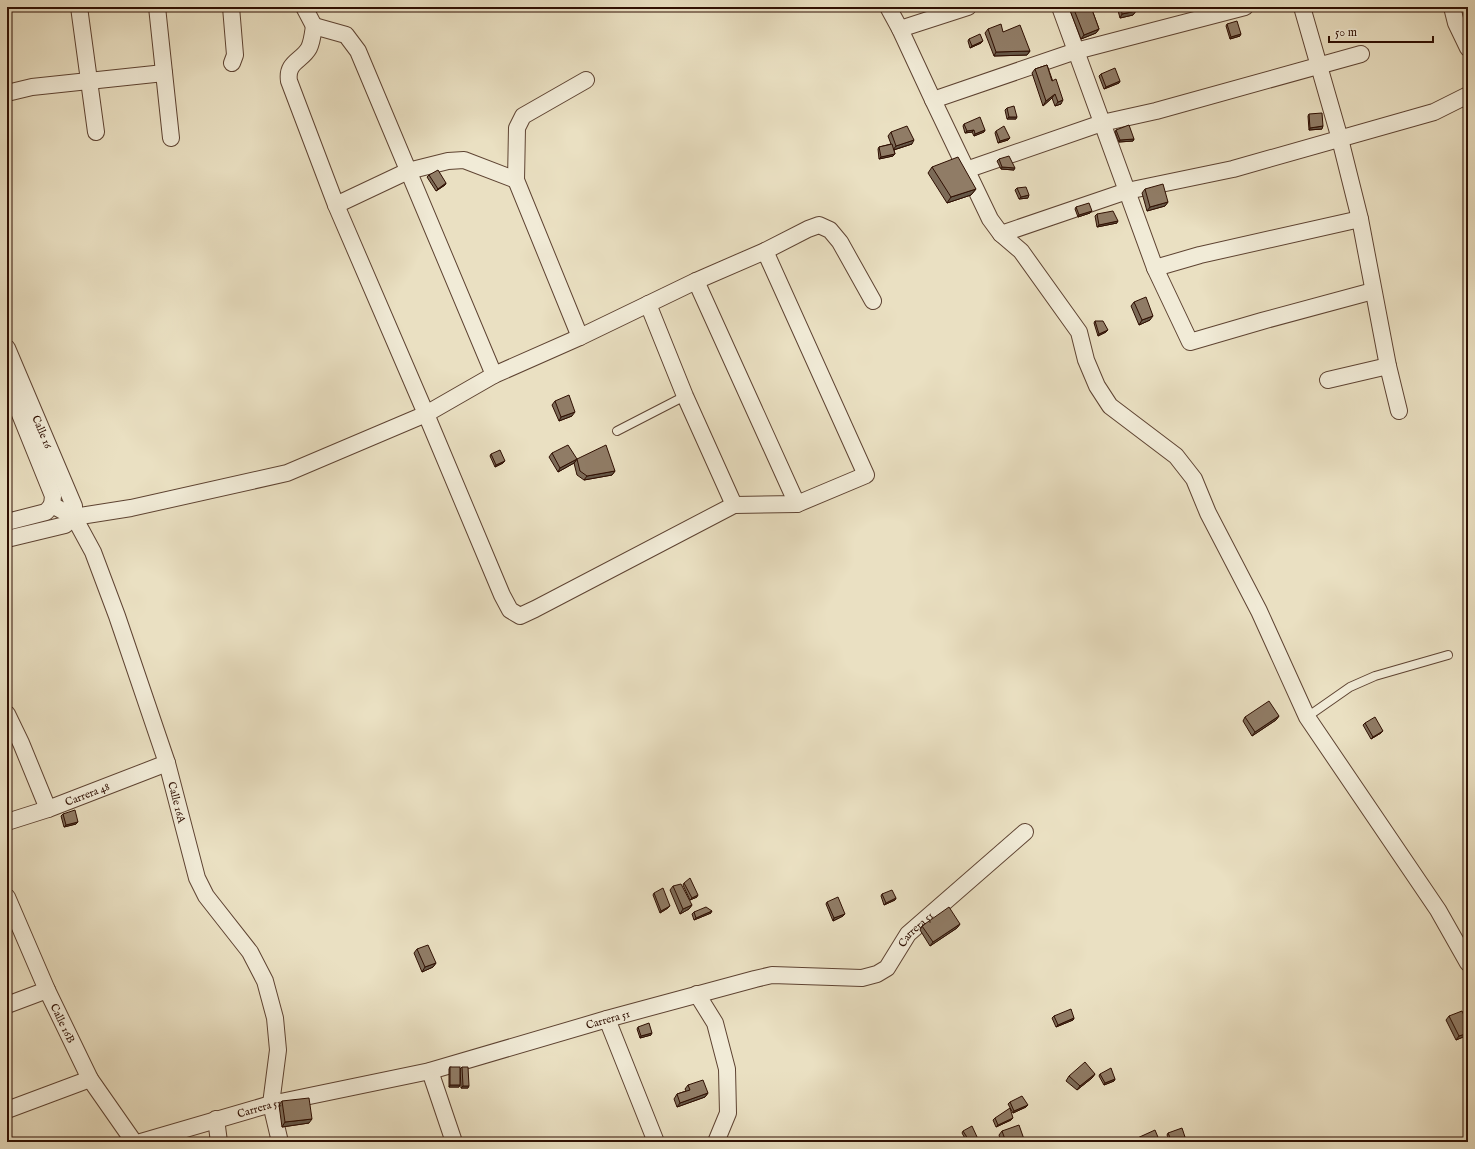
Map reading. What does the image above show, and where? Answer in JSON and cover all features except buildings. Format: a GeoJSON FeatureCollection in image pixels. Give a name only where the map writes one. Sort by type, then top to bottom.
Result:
{"type":"FeatureCollection","features":[{"type":"Feature","properties":{"kind":"street"},"geometry":{"type":"LineString","coordinates":[[79,7],[96,132]]}},
{"type":"Feature","properties":{"kind":"street"},"geometry":{"type":"LineString","coordinates":[[157,7],[171,138]]}},
{"type":"Feature","properties":{"kind":"street"},"geometry":{"type":"LineString","coordinates":[[231,7],[235,55],[232,63]]}},
{"type":"Feature","properties":{"kind":"street"},"geometry":{"type":"LineString","coordinates":[[304,7],[314,26],[309,48],[292,66],[288,73],[289,81],[336,205],[502,595],[510,610],[520,616],[734,505],[797,504],[866,475],[765,251]]}},
{"type":"Feature","properties":{"kind":"street"},"geometry":{"type":"LineString","coordinates":[[888,7],[900,28],[990,219],[1001,234],[1021,252],[1079,332],[1086,360],[1097,386],[1110,406],[1176,456],[1194,479],[1208,513],[1259,611],[1307,717],[1438,910],[1468,963]]}},
{"type":"Feature","properties":{"kind":"street"},"geometry":{"type":"LineString","coordinates":[[900,28],[968,7]]}},
{"type":"Feature","properties":{"kind":"street"},"geometry":{"type":"LineString","coordinates":[[1060,7],[1155,268],[1190,342],[1373,291]]}},
{"type":"Feature","properties":{"kind":"street"},"geometry":{"type":"LineString","coordinates":[[933,100],[1076,51],[1245,7]]}},
{"type":"Feature","properties":{"kind":"street"},"geometry":{"type":"LineString","coordinates":[[1302,7],[1340,139],[1360,219],[1388,366],[1399,411]]}},
{"type":"Feature","properties":{"kind":"street"},"geometry":{"type":"LineString","coordinates":[[1452,7],[1456,23],[1468,48]]}},
{"type":"Feature","properties":{"kind":"street"},"geometry":{"type":"LineString","coordinates":[[314,26],[346,35],[358,51],[494,376]]}},
{"type":"Feature","properties":{"kind":"street"},"geometry":{"type":"LineString","coordinates":[[966,170],[1102,123],[1156,111],[1361,54]]}},
{"type":"Feature","properties":{"kind":"street"},"geometry":{"type":"LineString","coordinates":[[7,93],[32,87],[164,74]]}},
{"type":"Feature","properties":{"kind":"street"},"geometry":{"type":"LineString","coordinates":[[580,337],[516,180],[517,128],[523,116],[586,80]]}},
{"type":"Feature","properties":{"kind":"street"},"geometry":{"type":"LineString","coordinates":[[1001,234],[1127,191],[1233,169],[1434,112],[1468,95]]}},
{"type":"Feature","properties":{"kind":"street"},"geometry":{"type":"LineString","coordinates":[[336,205],[408,171],[448,161],[464,160],[516,180]]}},
{"type":"Feature","properties":{"kind":"street"},"geometry":{"type":"LineString","coordinates":[[1155,268],[1200,255],[1360,219]]}},
{"type":"Feature","properties":{"kind":"street"},"geometry":{"type":"LineString","coordinates":[[7,539],[65,525],[74,517],[131,508],[287,473],[426,414],[494,376],[819,225],[830,230],[840,242],[873,301]]}},
{"type":"Feature","properties":{"kind":"street"},"geometry":{"type":"LineString","coordinates":[[696,281],[797,504]]}},
{"type":"Feature","properties":{"kind":"street"},"geometry":{"type":"LineString","coordinates":[[648,304],[685,396],[734,505]]}},
{"type":"Feature","properties":{"kind":"street","name":"Calle 16"},"geometry":{"type":"LineString","coordinates":[[7,348],[74,506],[74,517]]}},
{"type":"Feature","properties":{"kind":"street"},"geometry":{"type":"LineString","coordinates":[[1328,380],[1388,366]]}},
{"type":"Feature","properties":{"kind":"street","name":"Calle 16"},"geometry":{"type":"LineString","coordinates":[[7,382],[53,496],[52,505]]}},
{"type":"Feature","properties":{"kind":"street"},"geometry":{"type":"LineString","coordinates":[[7,522],[46,512],[52,505],[74,517]]}},
{"type":"Feature","properties":{"kind":"street","name":"Calle 16A"},"geometry":{"type":"LineString","coordinates":[[74,517],[93,552],[117,616],[167,764],[197,878],[206,896],[250,952],[265,981],[275,1018],[278,1050],[271,1104]]}},
{"type":"Feature","properties":{"kind":"street"},"geometry":{"type":"LineString","coordinates":[[7,714],[21,743],[48,809]]}},
{"type":"Feature","properties":{"kind":"street","name":"Carrera 48"},"geometry":{"type":"LineString","coordinates":[[7,822],[48,809],[167,764]]}},
{"type":"Feature","properties":{"kind":"street","name":"Carrera 51"},"geometry":{"type":"LineString","coordinates":[[141,1142],[271,1104],[430,1071],[607,1019],[772,975],[862,978],[878,974],[887,968],[908,934],[1025,832]]}},
{"type":"Feature","properties":{"kind":"street","name":"Calle 16B"},"geometry":{"type":"LineString","coordinates":[[7,897],[48,990],[90,1079],[134,1142]]}},
{"type":"Feature","properties":{"kind":"street"},"geometry":{"type":"LineString","coordinates":[[7,1005],[48,990]]}},
{"type":"Feature","properties":{"kind":"street"},"geometry":{"type":"LineString","coordinates":[[697,994],[715,1023],[727,1069],[728,1114],[716,1142]]}},
{"type":"Feature","properties":{"kind":"street"},"geometry":{"type":"LineString","coordinates":[[607,1019],[656,1142]]}},
{"type":"Feature","properties":{"kind":"street"},"geometry":{"type":"LineString","coordinates":[[430,1071],[454,1142]]}},
{"type":"Feature","properties":{"kind":"street"},"geometry":{"type":"LineString","coordinates":[[7,1110],[90,1079]]}},
{"type":"Feature","properties":{"kind":"street"},"geometry":{"type":"LineString","coordinates":[[271,1104],[280,1142]]}},
{"type":"Feature","properties":{"kind":"street"},"geometry":{"type":"LineString","coordinates":[[216,1119],[219,1142]]}},
{"type":"Feature","properties":{"kind":"lane"},"geometry":{"type":"LineString","coordinates":[[617,431],[685,396]]}},
{"type":"Feature","properties":{"kind":"lane"},"geometry":{"type":"LineString","coordinates":[[1307,717],[1350,687],[1375,676],[1448,655]]}}]}
